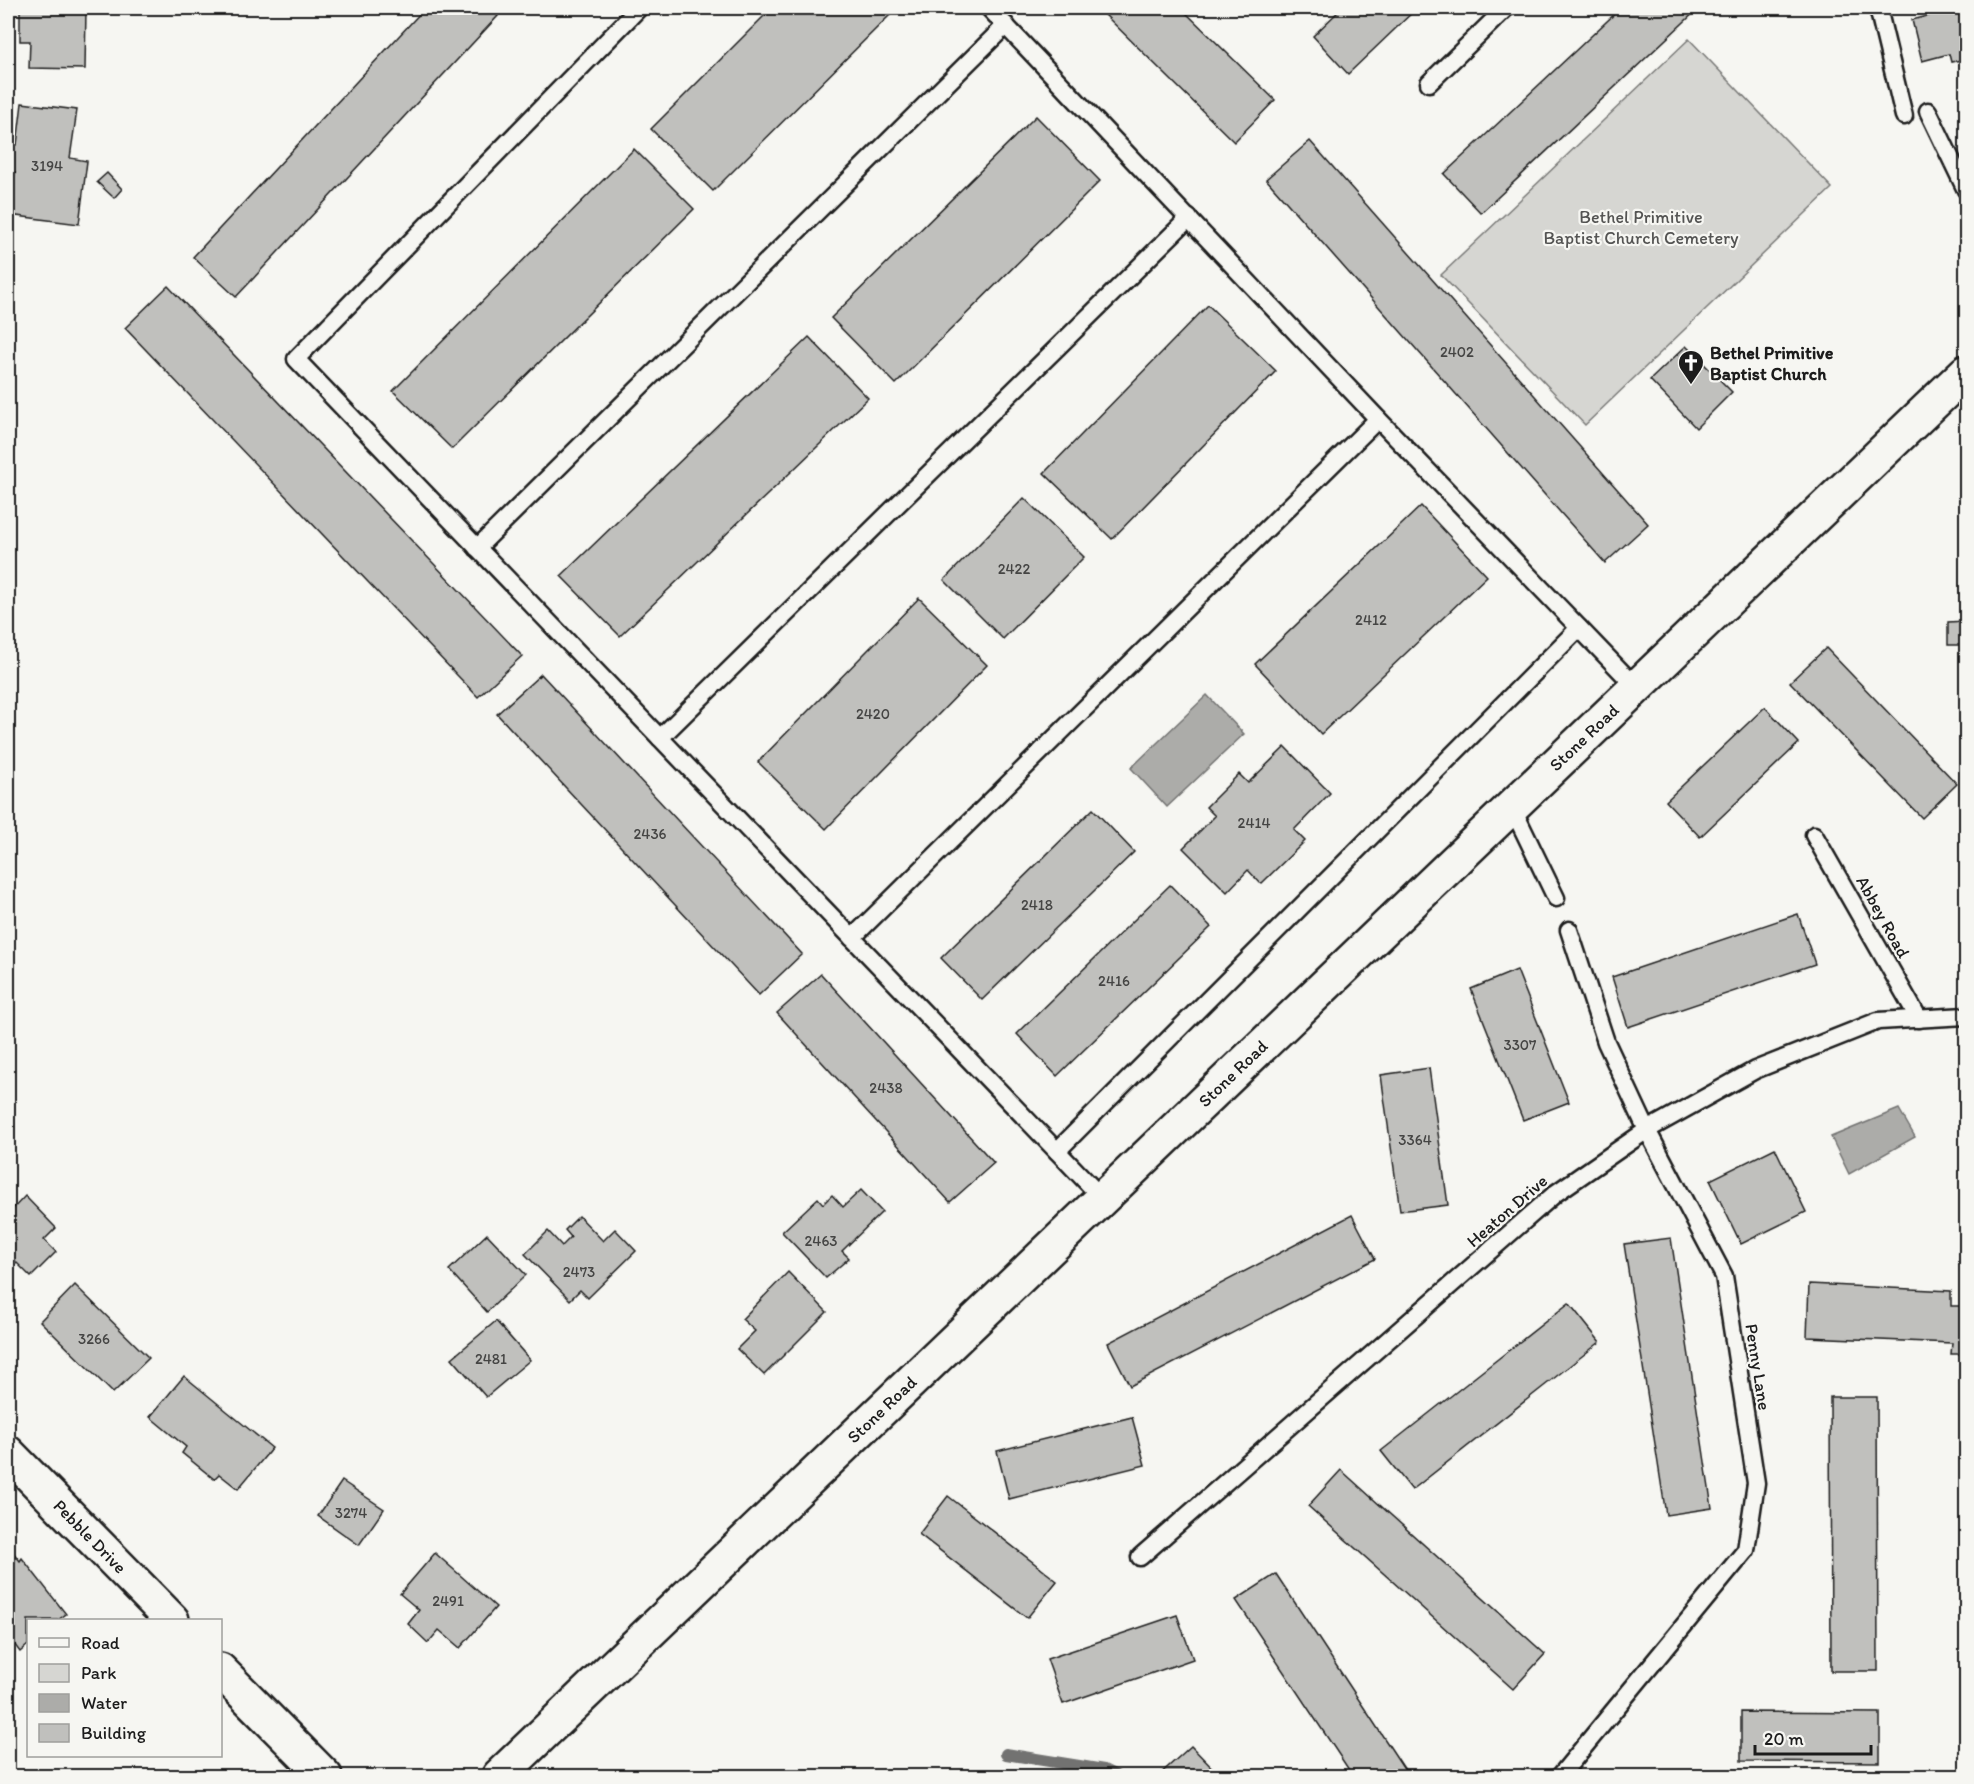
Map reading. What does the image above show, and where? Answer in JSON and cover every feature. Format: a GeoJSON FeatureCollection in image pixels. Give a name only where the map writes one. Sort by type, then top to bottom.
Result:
{"type":"FeatureCollection","features":[{"type":"Feature","properties":{"kind":"street","name":"Stone Road"},"geometry":{"type":"LineString","coordinates":[[499,1776],[1966,372]]}},
{"type":"Feature","properties":{"kind":"street","name":"Pebble Drive"},"geometry":{"type":"LineString","coordinates":[[8,1453],[171,1619]]}},
{"type":"Feature","properties":{"kind":"street"},"geometry":{"type":"LineString","coordinates":[[222,1672],[325,1776]]}},
{"type":"Feature","properties":{"kind":"lane"},"geometry":{"type":"LineString","coordinates":[[639,8],[296,359],[1103,1199]]}},
{"type":"Feature","properties":{"kind":"lane"},"geometry":{"type":"LineString","coordinates":[[989,8],[1377,420],[1637,688]]}},
{"type":"Feature","properties":{"kind":"lane"},"geometry":{"type":"LineString","coordinates":[[1429,84],[1506,8]]}},
{"type":"Feature","properties":{"kind":"lane"},"geometry":{"type":"LineString","coordinates":[[1878,8],[1904,116]]}},
{"type":"Feature","properties":{"kind":"lane"},"geometry":{"type":"LineString","coordinates":[[477,548],[1006,25]]}},
{"type":"Feature","properties":{"kind":"lane"},"geometry":{"type":"LineString","coordinates":[[1928,111],[1966,190]]}},
{"type":"Feature","properties":{"kind":"lane"},"geometry":{"type":"LineString","coordinates":[[660,738],[1189,218]]}},
{"type":"Feature","properties":{"kind":"lane"},"geometry":{"type":"LineString","coordinates":[[852,938],[1377,420]]}},
{"type":"Feature","properties":{"kind":"lane"},"geometry":{"type":"LineString","coordinates":[[1057,1151],[1579,628]]}},
{"type":"Feature","properties":{"kind":"lane"},"geometry":{"type":"LineString","coordinates":[[1512,807],[1556,898]]}},
{"type":"Feature","properties":{"kind":"lane","name":"Abbey Road"},"geometry":{"type":"LineString","coordinates":[[1814,835],[1918,1019]]}},
{"type":"Feature","properties":{"kind":"lane","name":"Penny Lane"},"geometry":{"type":"LineString","coordinates":[[1560,1776],[1746,1550],[1756,1483],[1724,1276],[1647,1130],[1606,1042],[1569,930]]}},
{"type":"Feature","properties":{"kind":"lane","name":"Heaton Drive"},"geometry":{"type":"LineString","coordinates":[[1140,1557],[1556,1193],[1647,1130],[1755,1070],[1878,1021],[1966,1016]]}},
{"type":"Feature","properties":{"kind":"green space","name":"Bethel Primitive Baptist Church Cemetery"},"geometry":{"type":"Polygon","coordinates":[[[1689,39],[1832,188],[1585,425],[1441,275],[1689,39]]]}},
{"type":"Feature","properties":{"kind":"water"},"geometry":{"type":"Polygon","coordinates":[[[1207,695],[1244,734],[1167,807],[1131,768],[1207,695]]]}},
{"type":"Feature","properties":{"kind":"water"},"geometry":{"type":"Polygon","coordinates":[[[1899,1109],[1915,1137],[1849,1174],[1831,1137],[1899,1109]]]}},
{"type":"Feature","properties":{"kind":"building"},"geometry":{"type":"Polygon","coordinates":[[[20,8],[86,8],[85,69],[29,68],[30,41],[20,41],[20,8]]]}},
{"type":"Feature","properties":{"kind":"building"},"geometry":{"type":"Polygon","coordinates":[[[425,8],[489,8],[498,16],[236,297],[193,257],[425,8]]]}},
{"type":"Feature","properties":{"kind":"building"},"geometry":{"type":"Polygon","coordinates":[[[772,8],[897,8],[713,191],[651,129],[772,8]]]}},
{"type":"Feature","properties":{"kind":"building"},"geometry":{"type":"Polygon","coordinates":[[[1098,8],[1181,8],[1275,100],[1234,142],[1098,8]]]}},
{"type":"Feature","properties":{"kind":"building"},"geometry":{"type":"Polygon","coordinates":[[[1342,8],[1417,8],[1348,74],[1313,36],[1342,8]]]}},
{"type":"Feature","properties":{"kind":"building"},"geometry":{"type":"Polygon","coordinates":[[[1621,8],[1699,8],[1481,213],[1444,174],[1621,8]]]}},
{"type":"Feature","properties":{"kind":"building"},"geometry":{"type":"Polygon","coordinates":[[[1938,8],[1966,8],[1966,59],[1951,62],[1949,54],[1922,61],[1912,20],[1939,13],[1938,8]]]}},
{"type":"Feature","properties":{"kind":"building"},"geometry":{"type":"Polygon","coordinates":[[[22,103],[77,110],[70,158],[87,161],[79,224],[9,215],[15,172],[8,171],[11,144],[17,145],[22,103]]]}},
{"type":"Feature","properties":{"kind":"building"},"geometry":{"type":"Polygon","coordinates":[[[1036,116],[1100,181],[896,384],[831,318],[1036,116]]]}},
{"type":"Feature","properties":{"kind":"building"},"geometry":{"type":"Polygon","coordinates":[[[1310,141],[1648,524],[1605,563],[1266,179],[1310,141]]]}},
{"type":"Feature","properties":{"kind":"building"},"geometry":{"type":"Polygon","coordinates":[[[634,149],[694,209],[452,449],[393,391],[634,149]]]}},
{"type":"Feature","properties":{"kind":"building"},"geometry":{"type":"Polygon","coordinates":[[[107,173],[122,189],[114,198],[97,182],[107,173]]]}},
{"type":"Feature","properties":{"kind":"building"},"geometry":{"type":"Polygon","coordinates":[[[168,286],[522,656],[478,697],[125,328],[168,286]]]}},
{"type":"Feature","properties":{"kind":"building"},"geometry":{"type":"Polygon","coordinates":[[[1208,305],[1276,371],[1112,539],[1044,473],[1208,305]]]}},
{"type":"Feature","properties":{"kind":"building"},"geometry":{"type":"Polygon","coordinates":[[[809,337],[868,398],[620,636],[561,576],[809,337]]]}},
{"type":"Feature","properties":{"kind":"building","name":"Bethel Primitive Baptist Church"},"geometry":{"type":"Polygon","coordinates":[[[1686,346],[1732,392],[1696,428],[1650,380],[1686,346]]]}},
{"type":"Feature","properties":{"kind":"building"},"geometry":{"type":"Polygon","coordinates":[[[1024,498],[1084,557],[1003,639],[944,580],[1024,498]]]}},
{"type":"Feature","properties":{"kind":"building"},"geometry":{"type":"Polygon","coordinates":[[[1421,506],[1487,576],[1321,734],[1255,664],[1421,506]]]}},
{"type":"Feature","properties":{"kind":"building"},"geometry":{"type":"Polygon","coordinates":[[[919,598],[987,665],[826,829],[758,762],[919,598]]]}},
{"type":"Feature","properties":{"kind":"building"},"geometry":{"type":"Polygon","coordinates":[[[1966,621],[1966,645],[1948,645],[1948,622],[1966,621]]]}},
{"type":"Feature","properties":{"kind":"building"},"geometry":{"type":"Polygon","coordinates":[[[1826,648],[1957,784],[1922,818],[1790,682],[1826,648]]]}},
{"type":"Feature","properties":{"kind":"building"},"geometry":{"type":"Polygon","coordinates":[[[541,674],[802,954],[759,995],[497,714],[541,674]]]}},
{"type":"Feature","properties":{"kind":"building"},"geometry":{"type":"Polygon","coordinates":[[[1765,707],[1799,743],[1700,837],[1666,801],[1765,707]]]}},
{"type":"Feature","properties":{"kind":"building"},"geometry":{"type":"Polygon","coordinates":[[[1285,747],[1330,793],[1294,830],[1305,841],[1261,884],[1248,870],[1227,892],[1183,848],[1215,816],[1206,807],[1239,774],[1248,783],[1285,747]]]}},
{"type":"Feature","properties":{"kind":"building"},"geometry":{"type":"Polygon","coordinates":[[[1093,809],[1134,852],[982,1000],[941,958],[1093,809]]]}},
{"type":"Feature","properties":{"kind":"building"},"geometry":{"type":"Polygon","coordinates":[[[1170,885],[1211,927],[1057,1076],[1017,1034],[1170,885]]]}},
{"type":"Feature","properties":{"kind":"building"},"geometry":{"type":"Polygon","coordinates":[[[1798,914],[1815,964],[1628,1027],[1612,977],[1798,914]]]}},
{"type":"Feature","properties":{"kind":"building"},"geometry":{"type":"Polygon","coordinates":[[[1517,970],[1569,1102],[1523,1120],[1471,989],[1517,970]]]}},
{"type":"Feature","properties":{"kind":"building"},"geometry":{"type":"Polygon","coordinates":[[[821,974],[994,1163],[950,1202],[777,1013],[821,974]]]}},
{"type":"Feature","properties":{"kind":"building"},"geometry":{"type":"Polygon","coordinates":[[[1429,1068],[1448,1205],[1400,1211],[1381,1075],[1429,1068]]]}},
{"type":"Feature","properties":{"kind":"building"},"geometry":{"type":"Polygon","coordinates":[[[1775,1148],[1806,1212],[1741,1244],[1710,1180],[1775,1148]]]}},
{"type":"Feature","properties":{"kind":"building"},"geometry":{"type":"Polygon","coordinates":[[[861,1190],[882,1212],[842,1251],[849,1258],[826,1278],[782,1232],[818,1198],[823,1204],[832,1195],[843,1207],[861,1190]]]}},
{"type":"Feature","properties":{"kind":"building"},"geometry":{"type":"Polygon","coordinates":[[[25,1196],[56,1228],[44,1240],[56,1252],[31,1277],[12,1258],[8,1263],[8,1214],[25,1196]]]}},
{"type":"Feature","properties":{"kind":"building"},"geometry":{"type":"Polygon","coordinates":[[[1352,1215],[1375,1259],[1130,1386],[1108,1343],[1352,1215]]]}},
{"type":"Feature","properties":{"kind":"building"},"geometry":{"type":"Polygon","coordinates":[[[579,1216],[603,1241],[615,1229],[636,1251],[588,1298],[580,1290],[570,1300],[525,1254],[548,1231],[562,1246],[571,1237],[565,1230],[579,1216]]]}},
{"type":"Feature","properties":{"kind":"building"},"geometry":{"type":"Polygon","coordinates":[[[487,1234],[526,1275],[487,1312],[449,1270],[487,1234]]]}},
{"type":"Feature","properties":{"kind":"building"},"geometry":{"type":"Polygon","coordinates":[[[1671,1238],[1712,1508],[1666,1515],[1624,1244],[1671,1238]]]}},
{"type":"Feature","properties":{"kind":"building"},"geometry":{"type":"Polygon","coordinates":[[[788,1272],[827,1312],[764,1375],[737,1349],[755,1331],[742,1319],[788,1272]]]}},
{"type":"Feature","properties":{"kind":"building"},"geometry":{"type":"Polygon","coordinates":[[[1809,1284],[1951,1291],[1951,1306],[1966,1306],[1966,1354],[1951,1354],[1952,1343],[1807,1337],[1809,1284]]]}},
{"type":"Feature","properties":{"kind":"building"},"geometry":{"type":"Polygon","coordinates":[[[75,1285],[149,1358],[113,1393],[40,1321],[75,1285]]]}},
{"type":"Feature","properties":{"kind":"building"},"geometry":{"type":"Polygon","coordinates":[[[1569,1303],[1600,1342],[1412,1490],[1381,1451],[1569,1303]]]}},
{"type":"Feature","properties":{"kind":"building"},"geometry":{"type":"Polygon","coordinates":[[[496,1321],[530,1360],[486,1397],[452,1358],[496,1321]]]}},
{"type":"Feature","properties":{"kind":"building"},"geometry":{"type":"Polygon","coordinates":[[[184,1376],[272,1448],[238,1489],[219,1474],[214,1479],[182,1453],[186,1447],[150,1417],[184,1376]]]}},
{"type":"Feature","properties":{"kind":"building"},"geometry":{"type":"Polygon","coordinates":[[[1830,1397],[1877,1397],[1878,1671],[1831,1671],[1830,1397]]]}},
{"type":"Feature","properties":{"kind":"building"},"geometry":{"type":"Polygon","coordinates":[[[1132,1417],[1145,1465],[1009,1499],[997,1451],[1132,1417]]]}},
{"type":"Feature","properties":{"kind":"building"},"geometry":{"type":"Polygon","coordinates":[[[1341,1470],[1545,1654],[1513,1689],[1308,1506],[1341,1470]]]}},
{"type":"Feature","properties":{"kind":"building"},"geometry":{"type":"Polygon","coordinates":[[[342,1481],[384,1509],[359,1545],[318,1516],[342,1481]]]}},
{"type":"Feature","properties":{"kind":"building"},"geometry":{"type":"Polygon","coordinates":[[[948,1496],[1057,1581],[1027,1618],[919,1534],[948,1496]]]}},
{"type":"Feature","properties":{"kind":"building"},"geometry":{"type":"Polygon","coordinates":[[[8,1546],[20,1561],[22,1558],[66,1614],[59,1619],[27,1619],[27,1646],[20,1652],[8,1636],[8,1546]]]}},
{"type":"Feature","properties":{"kind":"building"},"geometry":{"type":"Polygon","coordinates":[[[435,1553],[496,1607],[460,1648],[439,1630],[428,1643],[408,1624],[419,1610],[400,1594],[435,1553]]]}},
{"type":"Feature","properties":{"kind":"building"},"geometry":{"type":"Polygon","coordinates":[[[1276,1574],[1409,1776],[1353,1776],[1236,1600],[1276,1574]]]}},
{"type":"Feature","properties":{"kind":"building"},"geometry":{"type":"Polygon","coordinates":[[[1177,1615],[1193,1659],[1063,1704],[1047,1659],[1177,1615]]]}},
{"type":"Feature","properties":{"kind":"building"},"geometry":{"type":"Polygon","coordinates":[[[1741,1712],[1880,1713],[1880,1762],[1741,1761],[1741,1712]]]}},
{"type":"Feature","properties":{"kind":"building"},"geometry":{"type":"Polygon","coordinates":[[[1191,1746],[1220,1776],[1158,1776],[1191,1746]]]}},
{"type":"Feature","properties":{"kind":"waterway"},"geometry":{"type":"LineString","coordinates":[[1006,1754],[1104,1770],[1116,1776]]}},
{"type":"Feature","properties":{"kind":"place","name":"Bethel Primitive Baptist Church"},"geometry":{"type":"Point","coordinates":[1691,386]}}]}
